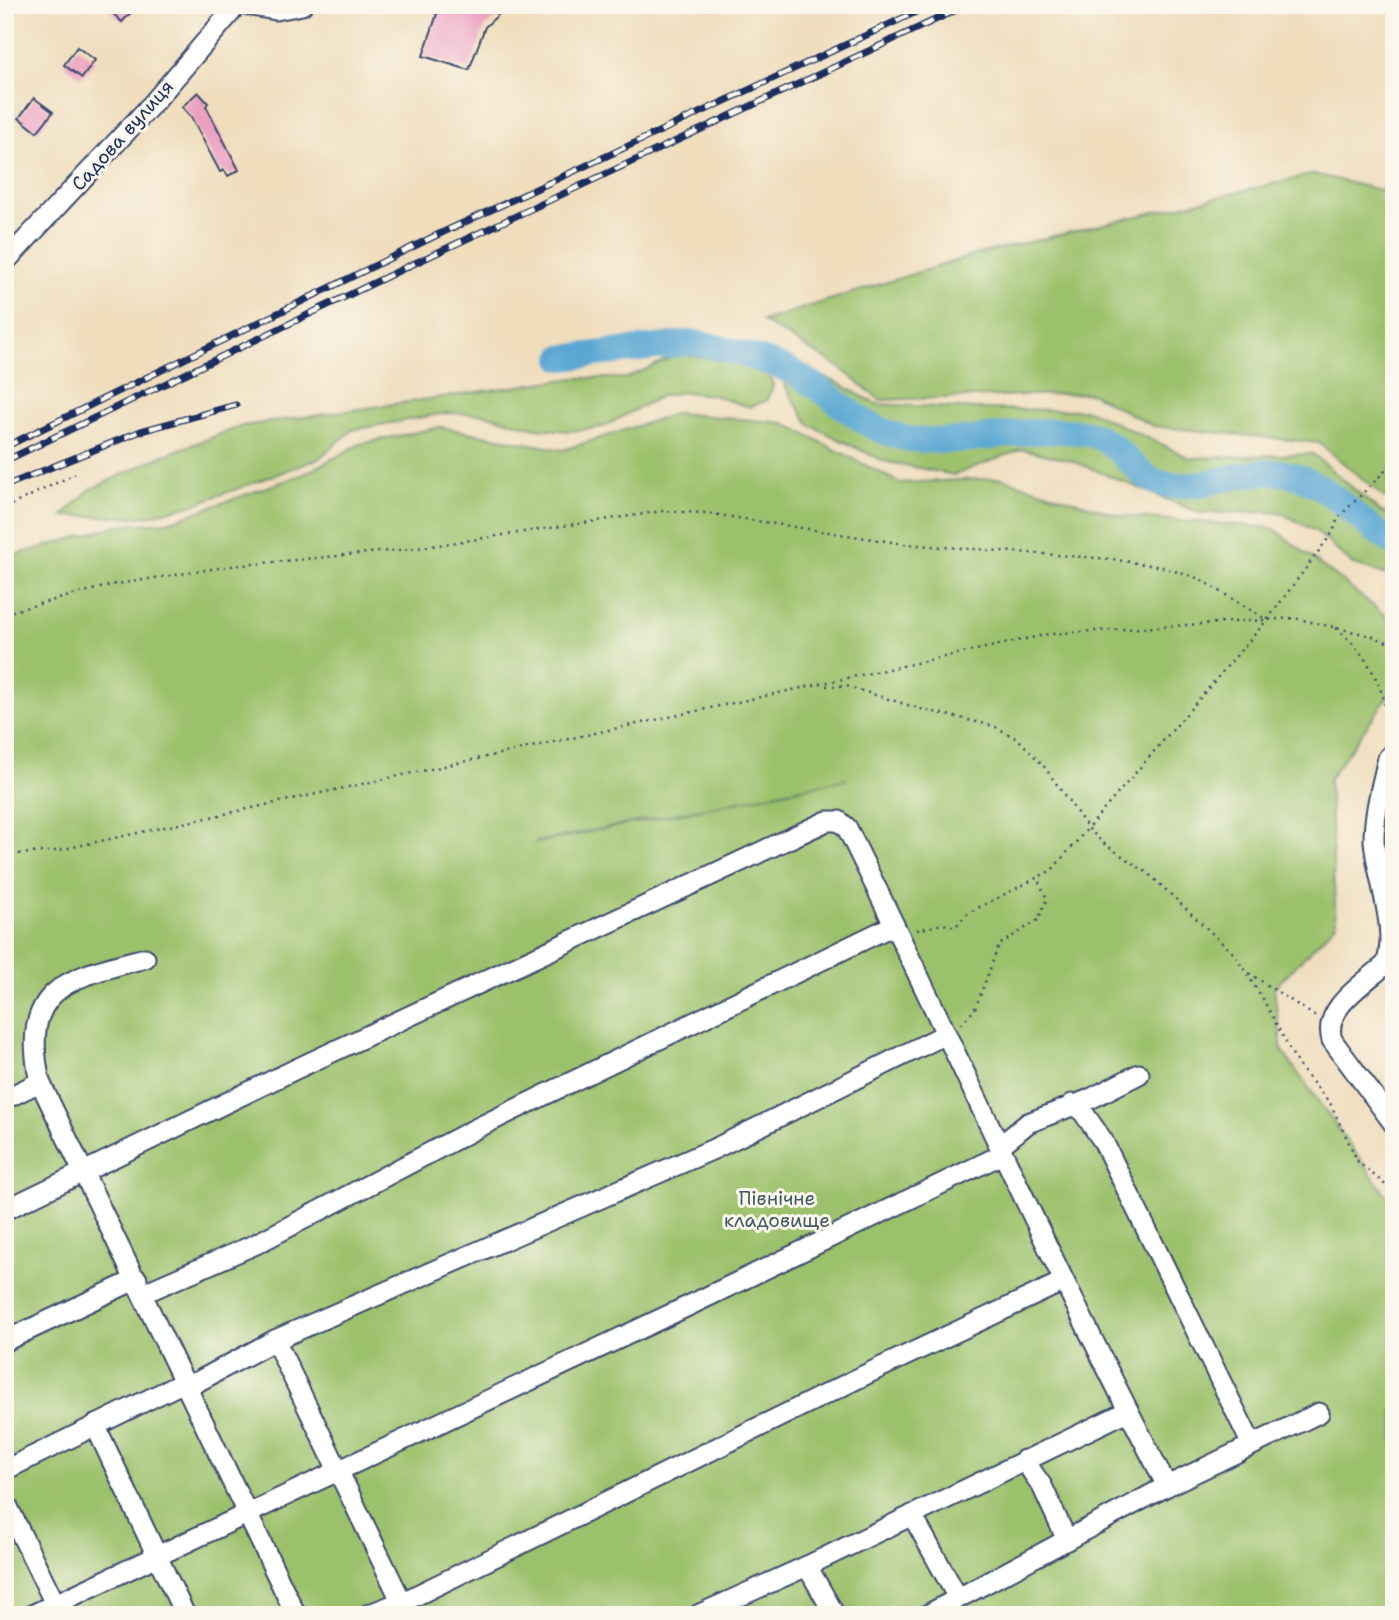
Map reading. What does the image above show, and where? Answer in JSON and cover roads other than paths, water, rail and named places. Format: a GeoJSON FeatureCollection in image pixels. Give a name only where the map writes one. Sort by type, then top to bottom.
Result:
{"type":"FeatureCollection","features":[{"type":"Feature","properties":{"kind":"street","name":"Садова вулиця"},"geometry":{"type":"LineString","coordinates":[[5,262],[154,102],[237,5]]}},
{"type":"Feature","properties":{"kind":"street"},"geometry":{"type":"LineString","coordinates":[[246,5],[276,10],[302,5]]}},
{"type":"Feature","properties":{"kind":"street"},"geometry":{"type":"LineString","coordinates":[[1391,755],[1375,820],[1374,842],[1389,921],[1390,955],[1386,964],[1337,1009],[1329,1029],[1394,1124]]}},
{"type":"Feature","properties":{"kind":"street"},"geometry":{"type":"LineString","coordinates":[[5,1210],[296,1069],[827,821],[839,821],[847,828],[1002,1150],[1062,1282],[1167,1486]]}},
{"type":"Feature","properties":{"kind":"street"},"geometry":{"type":"LineString","coordinates":[[5,1341],[140,1286],[256,1244],[477,1128],[894,925]]}},
{"type":"Feature","properties":{"kind":"street"},"geometry":{"type":"LineString","coordinates":[[145,958],[80,975],[57,988],[46,1000],[41,1011],[36,1045],[40,1082],[296,1615]]}},
{"type":"Feature","properties":{"kind":"street"},"geometry":{"type":"LineString","coordinates":[[5,1470],[178,1385],[197,1382],[275,1340],[716,1148],[946,1034]]}},
{"type":"Feature","properties":{"kind":"street"},"geometry":{"type":"LineString","coordinates":[[32,1615],[58,1609],[158,1556],[1002,1150],[1028,1123],[1139,1074]]}},
{"type":"Feature","properties":{"kind":"street"},"geometry":{"type":"LineString","coordinates":[[5,1099],[40,1082]]}},
{"type":"Feature","properties":{"kind":"street"},"geometry":{"type":"LineString","coordinates":[[1072,1104],[1083,1112],[1103,1141],[1252,1445]]}},
{"type":"Feature","properties":{"kind":"street"},"geometry":{"type":"LineString","coordinates":[[367,1615],[405,1608],[1062,1282]]}},
{"type":"Feature","properties":{"kind":"street"},"geometry":{"type":"LineString","coordinates":[[275,1340],[405,1608]]}},
{"type":"Feature","properties":{"kind":"street"},"geometry":{"type":"LineString","coordinates":[[698,1615],[807,1566],[1128,1411]]}},
{"type":"Feature","properties":{"kind":"street"},"geometry":{"type":"LineString","coordinates":[[927,1615],[1167,1486],[1319,1413]]}},
{"type":"Feature","properties":{"kind":"street"},"geometry":{"type":"LineString","coordinates":[[95,1426],[185,1615]]}},
{"type":"Feature","properties":{"kind":"street"},"geometry":{"type":"LineString","coordinates":[[1024,1460],[1042,1486],[1067,1540]]}},
{"type":"Feature","properties":{"kind":"street"},"geometry":{"type":"LineString","coordinates":[[5,1501],[58,1609]]}},
{"type":"Feature","properties":{"kind":"street"},"geometry":{"type":"LineString","coordinates":[[912,1515],[958,1598]]}},
{"type":"Feature","properties":{"kind":"street"},"geometry":{"type":"LineString","coordinates":[[807,1566],[835,1615]]}},
{"type":"Feature","properties":{"kind":"waterway"},"geometry":{"type":"LineString","coordinates":[[562,358],[685,343],[703,344],[786,369],[802,377],[861,419],[892,435],[931,441],[1037,432],[1079,432],[1105,441],[1143,474],[1163,484],[1202,484],[1268,472],[1305,479],[1336,498],[1394,543]]}},
{"type":"Feature","properties":{"kind":"railway"},"geometry":{"type":"LineString","coordinates":[[5,447],[435,236],[931,5]]}},
{"type":"Feature","properties":{"kind":"railway"},"geometry":{"type":"LineString","coordinates":[[5,461],[413,264],[967,5]]}},
{"type":"Feature","properties":{"kind":"railway"},"geometry":{"type":"LineString","coordinates":[[5,486],[141,431],[236,405]]}},
{"type":"Feature","properties":{"kind":"park label","name":"Північне кладовище"},"geometry":{"type":"Point","coordinates":[777,1209]}}]}
